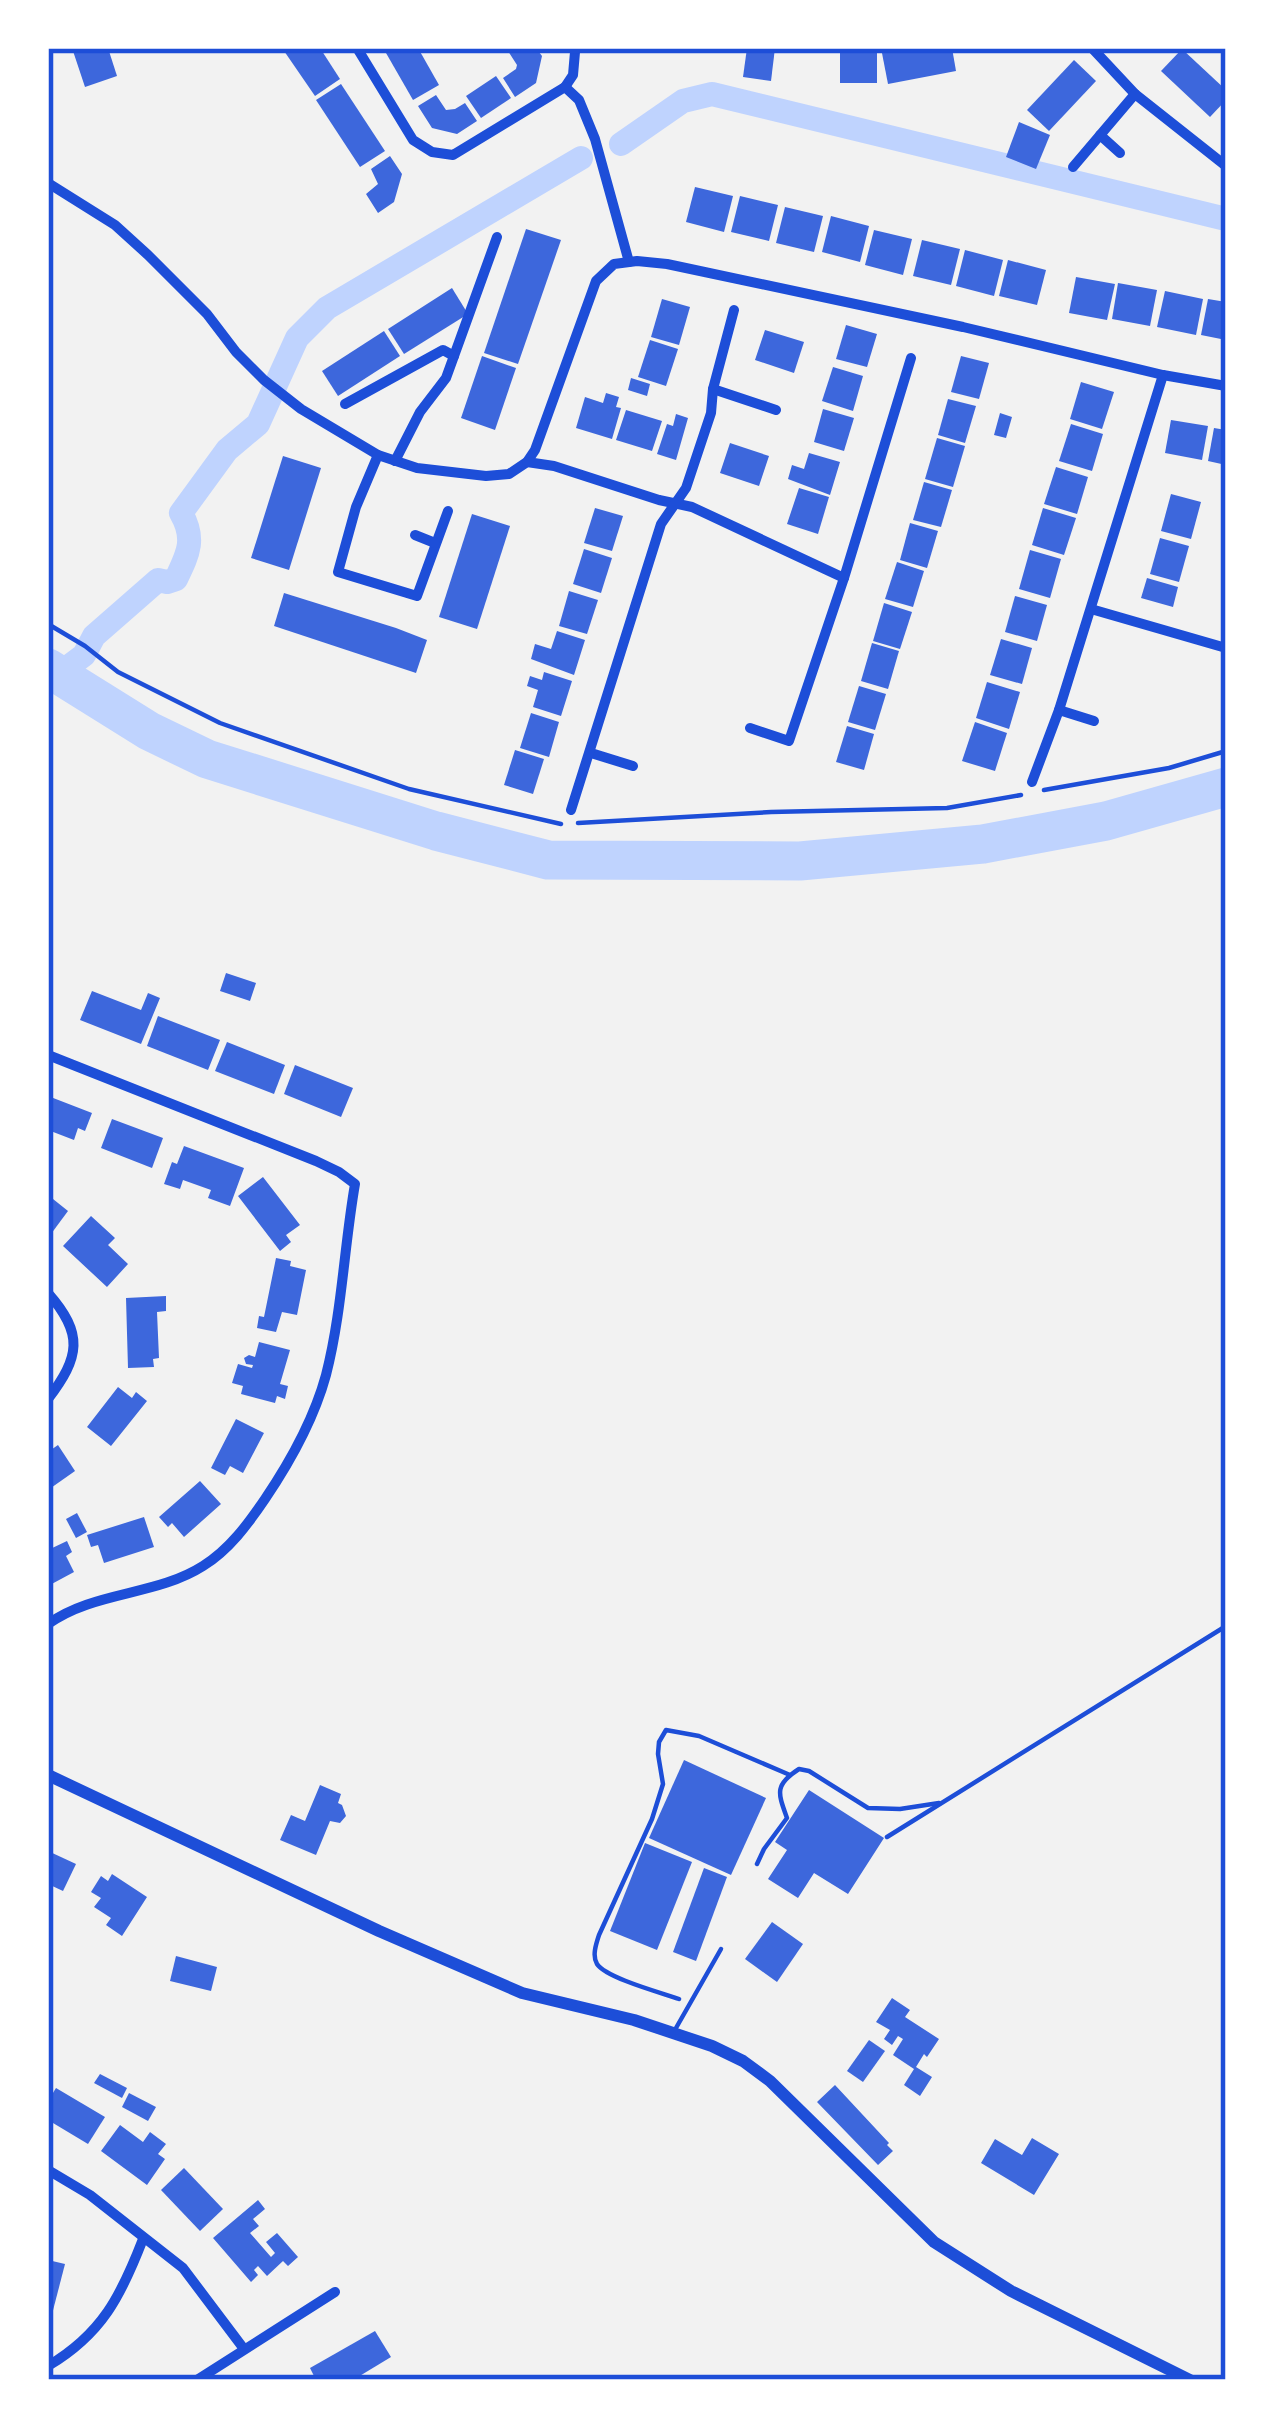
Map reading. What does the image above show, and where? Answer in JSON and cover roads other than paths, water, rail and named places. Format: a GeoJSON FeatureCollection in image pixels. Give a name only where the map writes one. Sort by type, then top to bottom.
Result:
{"type":"FeatureCollection","features":[{"type":"Feature","properties":{"kind":"street"},"geometry":{"type":"LineString","coordinates":[[357,48],[413,140],[432,152],[453,154],[566,87],[573,75],[572,48]]}},
{"type":"Feature","properties":{"kind":"street"},"geometry":{"type":"LineString","coordinates":[[1092,48],[1136,94],[1226,166]]}},
{"type":"Feature","properties":{"kind":"street"},"geometry":{"type":"LineString","coordinates":[[566,87],[579,100],[595,140],[629,262]]}},
{"type":"Feature","properties":{"kind":"street"},"geometry":{"type":"LineString","coordinates":[[1073,166],[1136,94]]}},
{"type":"Feature","properties":{"kind":"street"},"geometry":{"type":"LineString","coordinates":[[1100,135],[1120,153]]}},
{"type":"Feature","properties":{"kind":"street"},"geometry":{"type":"LineString","coordinates":[[48,183],[115,224],[283,395],[378,455],[417,468],[486,476],[509,474],[527,462],[596,281],[614,264],[629,262],[668,264],[772,285],[1163,376],[1226,386]]}},
{"type":"Feature","properties":{"kind":"street"},"geometry":{"type":"LineString","coordinates":[[394,461],[419,412],[446,378],[497,238]]}},
{"type":"Feature","properties":{"kind":"street"},"geometry":{"type":"LineString","coordinates":[[571,811],[661,524],[686,488],[711,412],[734,310]]}},
{"type":"Feature","properties":{"kind":"street"},"geometry":{"type":"LineString","coordinates":[[345,404],[443,350],[454,356]]}},
{"type":"Feature","properties":{"kind":"street"},"geometry":{"type":"LineString","coordinates":[[750,728],[789,740],[911,358]]}},
{"type":"Feature","properties":{"kind":"street"},"geometry":{"type":"LineString","coordinates":[[1032,782],[1163,376]]}},
{"type":"Feature","properties":{"kind":"street"},"geometry":{"type":"LineString","coordinates":[[713,389],[776,410]]}},
{"type":"Feature","properties":{"kind":"street"},"geometry":{"type":"LineString","coordinates":[[378,455],[356,507],[338,572],[417,596],[448,511]]}},
{"type":"Feature","properties":{"kind":"street"},"geometry":{"type":"LineString","coordinates":[[527,462],[692,507],[844,578]]}},
{"type":"Feature","properties":{"kind":"street"},"geometry":{"type":"LineString","coordinates":[[415,535],[435,543]]}},
{"type":"Feature","properties":{"kind":"street"},"geometry":{"type":"LineString","coordinates":[[1091,610],[1226,648]]}},
{"type":"Feature","properties":{"kind":"street"},"geometry":{"type":"LineString","coordinates":[[1059,710],[1094,722]]}},
{"type":"Feature","properties":{"kind":"street"},"geometry":{"type":"LineString","coordinates":[[591,753],[633,766]]}},
{"type":"Feature","properties":{"kind":"street"},"geometry":{"type":"LineString","coordinates":[[48,1055],[316,1161],[355,1184],[325,1379],[282,1474],[247,1526],[201,1568],[89,1603],[48,1624]]}},
{"type":"Feature","properties":{"kind":"street"},"geometry":{"type":"LineString","coordinates":[[48,1293],[74,1330],[74,1358],[48,1399]]}},
{"type":"Feature","properties":{"kind":"street"},"geometry":{"type":"LineString","coordinates":[[48,1775],[522,1993],[634,2020],[743,2061],[770,2081],[934,2242],[1011,2291],[1190,2380]]}},
{"type":"Feature","properties":{"kind":"street"},"geometry":{"type":"LineString","coordinates":[[48,2170],[90,2195],[183,2268],[244,2349]]}},
{"type":"Feature","properties":{"kind":"street"},"geometry":{"type":"LineString","coordinates":[[48,2366],[98,2329],[124,2288],[143,2239]]}},
{"type":"Feature","properties":{"kind":"street"},"geometry":{"type":"LineString","coordinates":[[196,2380],[335,2292]]}},
{"type":"Feature","properties":{"kind":"lane"},"geometry":{"type":"LineString","coordinates":[[673,2033],[721,1949]]}},
{"type":"Feature","properties":{"kind":"waterway"},"geometry":{"type":"LineString","coordinates":[[621,144],[683,101],[712,94],[1226,219]]}},
{"type":"Feature","properties":{"kind":"waterway"},"geometry":{"type":"LineString","coordinates":[[60,673],[158,580],[176,579],[189,546],[181,513],[227,450],[258,424],[297,338],[327,308],[581,158]]}},
{"type":"Feature","properties":{"kind":"waterway"},"geometry":{"type":"LineString","coordinates":[[48,668],[149,731],[207,759],[436,831],[548,860],[800,861],[983,844],[1106,821],[1226,787]]}}]}
